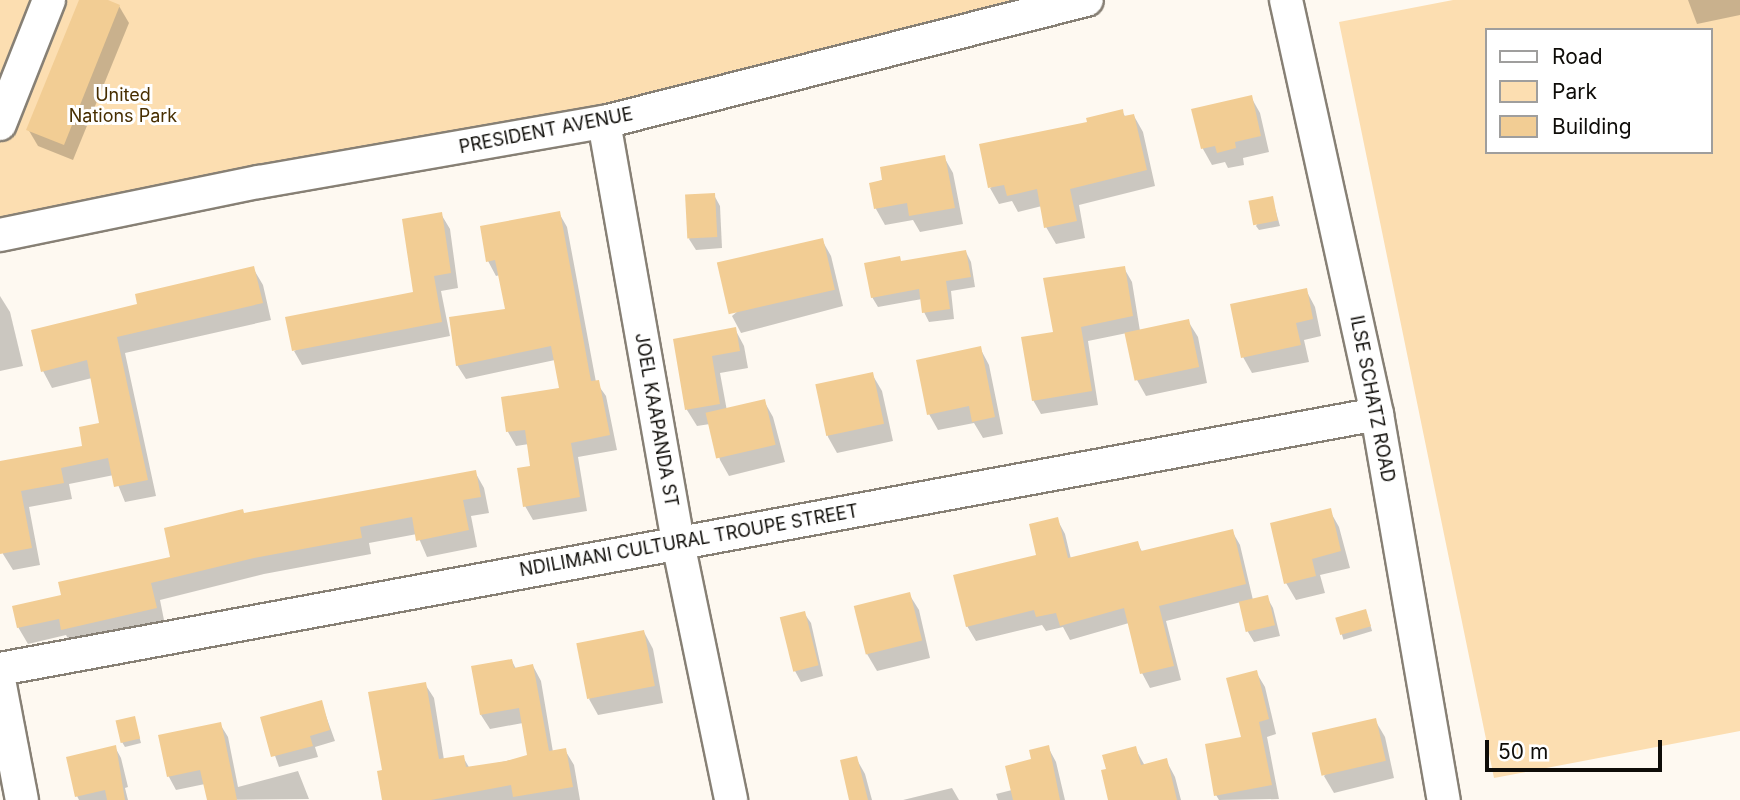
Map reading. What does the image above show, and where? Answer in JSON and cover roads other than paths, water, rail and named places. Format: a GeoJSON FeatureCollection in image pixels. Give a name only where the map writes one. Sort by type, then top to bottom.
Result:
{"type":"FeatureCollection","features":[{"type":"Feature","properties":{"kind":"street"},"geometry":{"type":"LineString","coordinates":[[0,124],[49,0]]}},
{"type":"Feature","properties":{"kind":"street","name":"PRESIDENT AVENUE"},"geometry":{"type":"LineString","coordinates":[[0,235],[259,182],[604,122],[1087,0]]}},
{"type":"Feature","properties":{"kind":"street","name":"ILSE SCHATZ ROAD"},"geometry":{"type":"LineString","coordinates":[[1286,0],[1377,414],[1444,800]]}},
{"type":"Feature","properties":{"kind":"street","name":"JOEL KAAPANDA ST"},"geometry":{"type":"LineString","coordinates":[[604,122],[678,543],[731,800]]}},
{"type":"Feature","properties":{"kind":"street","name":"NDILIMANI CULTURAL TROUPE STREET"},"geometry":{"type":"LineString","coordinates":[[0,669],[1377,414]]}},
{"type":"Feature","properties":{"kind":"street"},"geometry":{"type":"LineString","coordinates":[[0,685],[22,800]]}},
{"type":"Feature","properties":{"kind":"park label","name":"United Nations Park"},"geometry":{"type":"Point","coordinates":[123,106]}}]}
